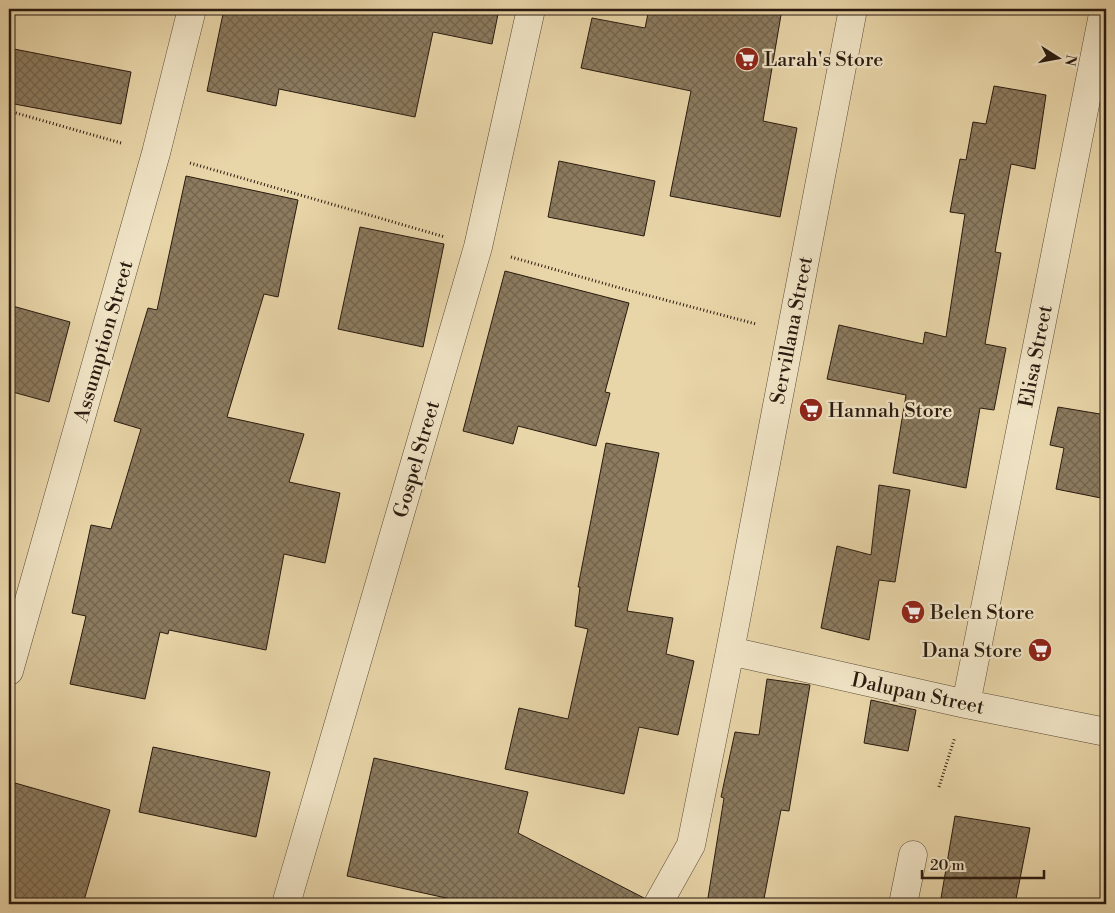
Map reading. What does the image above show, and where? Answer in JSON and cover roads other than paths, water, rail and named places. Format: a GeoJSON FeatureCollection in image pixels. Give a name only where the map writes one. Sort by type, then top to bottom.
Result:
{"type":"FeatureCollection","features":[{"type":"Feature","properties":{"kind":"street","name":"Assumption Street"},"geometry":{"type":"LineString","coordinates":[[9,671],[156,153],[192,9]]}},
{"type":"Feature","properties":{"kind":"street","name":"Gospel Street"},"geometry":{"type":"LineString","coordinates":[[286,904],[478,247],[530,9]]}},
{"type":"Feature","properties":{"kind":"street","name":"Servillana Street"},"geometry":{"type":"LineString","coordinates":[[658,904],[691,845],[730,652],[853,9]]}},
{"type":"Feature","properties":{"kind":"street","name":"Elisa Street"},"geometry":{"type":"LineString","coordinates":[[966,704],[1104,9]]}},
{"type":"Feature","properties":{"kind":"street","name":"Dalupan Street"},"geometry":{"type":"LineString","coordinates":[[730,652],[966,704],[1106,732]]}},
{"type":"Feature","properties":{"kind":"street"},"geometry":{"type":"LineString","coordinates":[[903,904],[913,855]]}},
{"type":"Feature","properties":{"kind":"place","name":"Larah's Store"},"geometry":{"type":"Point","coordinates":[747,59]}},
{"type":"Feature","properties":{"kind":"place","name":"Hannah Store"},"geometry":{"type":"Point","coordinates":[811,410]}},
{"type":"Feature","properties":{"kind":"place","name":"Belen Store"},"geometry":{"type":"Point","coordinates":[913,612]}},
{"type":"Feature","properties":{"kind":"place","name":"Dana Store"},"geometry":{"type":"Point","coordinates":[1040,650]}}]}
